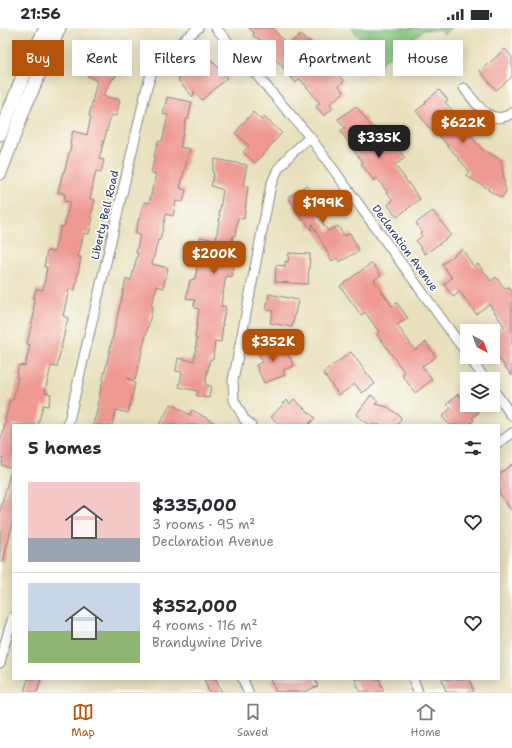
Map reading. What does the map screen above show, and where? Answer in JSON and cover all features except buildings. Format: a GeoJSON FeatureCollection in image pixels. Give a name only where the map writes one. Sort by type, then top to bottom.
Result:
{"type":"FeatureCollection","features":[{"type":"Feature","properties":{"kind":"main road"},"geometry":{"type":"LineString","coordinates":[[0,134],[24,74],[46,28]]}},
{"type":"Feature","properties":{"kind":"main road"},"geometry":{"type":"LineString","coordinates":[[0,173],[25,106],[59,28]]}},
{"type":"Feature","properties":{"kind":"street","name":"Liberty Bell Road"},"geometry":{"type":"LineString","coordinates":[[68,424],[147,87],[152,72],[163,58],[198,28]]}},
{"type":"Feature","properties":{"kind":"street","name":"Declaration Avenue"},"geometry":{"type":"LineString","coordinates":[[216,28],[310,137],[460,344]]}},
{"type":"Feature","properties":{"kind":"street"},"geometry":{"type":"LineString","coordinates":[[464,88],[485,113],[492,117],[499,118],[512,113]]}},
{"type":"Feature","properties":{"kind":"street"},"geometry":{"type":"LineString","coordinates":[[250,424],[244,418],[234,400],[233,381],[271,185],[278,169],[310,137]]}},
{"type":"Feature","properties":{"kind":"street"},"geometry":{"type":"LineString","coordinates":[[500,400],[512,416]]}},
{"type":"Feature","properties":{"kind":"street"},"geometry":{"type":"LineString","coordinates":[[500,442],[512,433]]}},
{"type":"Feature","properties":{"kind":"street"},"geometry":{"type":"LineString","coordinates":[[0,663],[12,620]]}},
{"type":"Feature","properties":{"kind":"street"},"geometry":{"type":"LineString","coordinates":[[243,680],[248,692]]}},
{"type":"Feature","properties":{"kind":"street"},"geometry":{"type":"LineString","coordinates":[[413,680],[418,692]]}},
{"type":"Feature","properties":{"kind":"green space"},"geometry":{"type":"Polygon","coordinates":[[[352,28],[451,28],[444,34],[442,30],[424,30],[411,40],[393,40],[393,53],[385,59],[385,40],[361,40],[352,28]]]}}]}
